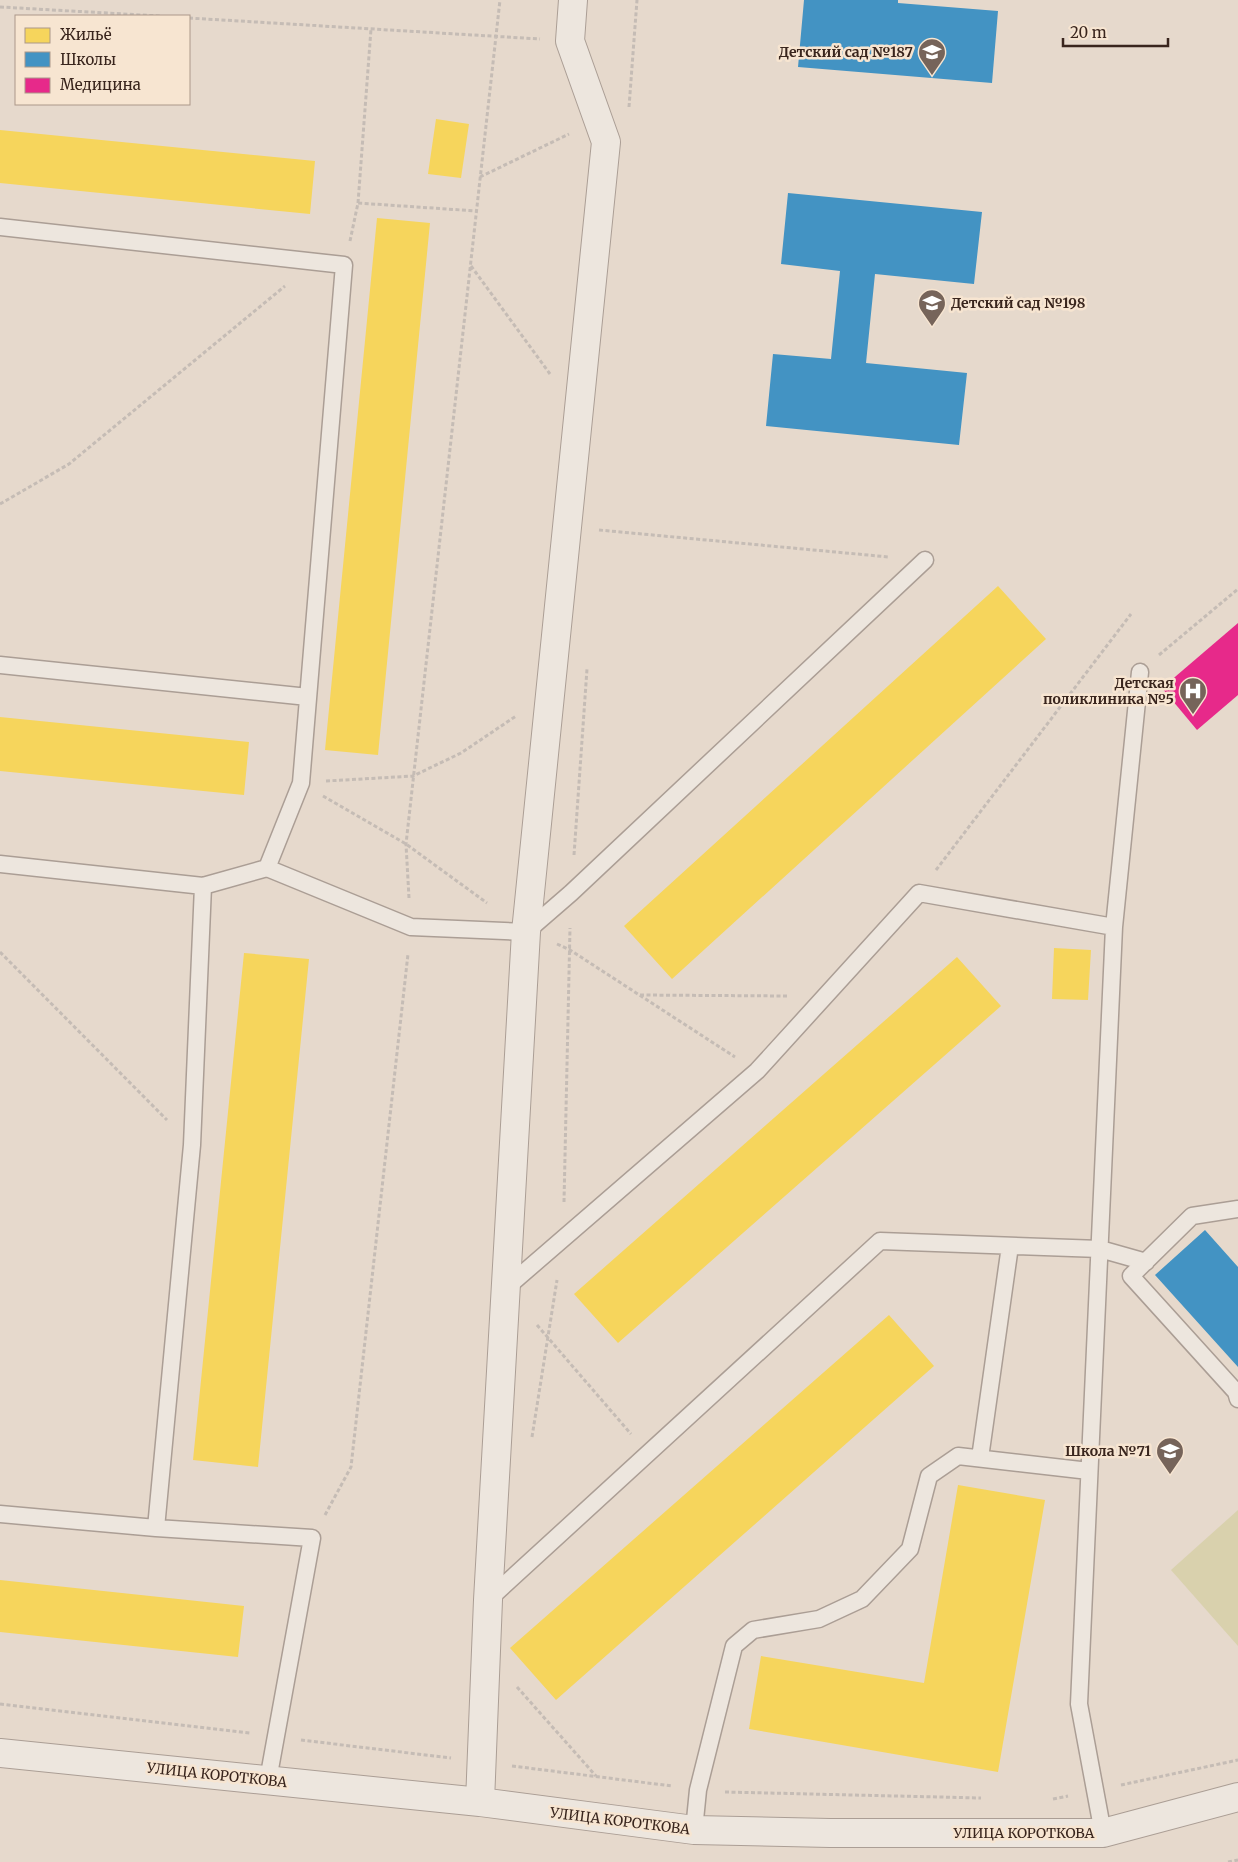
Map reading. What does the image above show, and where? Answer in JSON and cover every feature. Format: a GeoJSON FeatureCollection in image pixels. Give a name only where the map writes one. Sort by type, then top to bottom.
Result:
{"type":"FeatureCollection","features":[{"type":"Feature","properties":{"kind":"street"},"geometry":{"type":"LineString","coordinates":[[480,1802],[488,1600],[526,932],[606,142],[570,41],[573,0]]}},
{"type":"Feature","properties":{"kind":"street","name":"УЛИЦА КОРОТКОВА"},"geometry":{"type":"LineString","coordinates":[[0,1753],[480,1802],[694,1830],[830,1834],[1103,1833],[1238,1797]]}},
{"type":"Feature","properties":{"kind":"lane"},"geometry":{"type":"LineString","coordinates":[[0,226],[344,264],[301,783],[267,868]]}},
{"type":"Feature","properties":{"kind":"lane"},"geometry":{"type":"LineString","coordinates":[[0,864],[203,886],[267,868],[411,927],[526,932],[571,892],[924,560]]}},
{"type":"Feature","properties":{"kind":"lane"},"geometry":{"type":"LineString","coordinates":[[0,665],[308,697]]}},
{"type":"Feature","properties":{"kind":"lane"},"geometry":{"type":"LineString","coordinates":[[1103,1833],[1079,1704],[1114,926],[1140,672]]}},
{"type":"Feature","properties":{"kind":"lane"},"geometry":{"type":"LineString","coordinates":[[156,1528],[192,1145],[203,886]]}},
{"type":"Feature","properties":{"kind":"lane"},"geometry":{"type":"LineString","coordinates":[[506,1288],[756,1071],[919,892],[1114,926]]}},
{"type":"Feature","properties":{"kind":"lane"},"geometry":{"type":"LineString","coordinates":[[1238,1209],[1192,1216],[1131,1276],[1236,1392],[1238,1399]]}},
{"type":"Feature","properties":{"kind":"lane"},"geometry":{"type":"LineString","coordinates":[[488,1600],[880,1241],[1100,1250],[1146,1262]]}},
{"type":"Feature","properties":{"kind":"lane"},"geometry":{"type":"LineString","coordinates":[[980,1458],[1010,1246]]}},
{"type":"Feature","properties":{"kind":"lane"},"geometry":{"type":"LineString","coordinates":[[694,1830],[698,1790],[734,1646],[753,1630],[819,1619],[862,1599],[910,1549],[929,1476],[958,1456],[1089,1470]]}},
{"type":"Feature","properties":{"kind":"lane"},"geometry":{"type":"LineString","coordinates":[[0,1514],[156,1528],[312,1538],[268,1780]]}},
{"type":"Feature","properties":{"kind":"path"},"geometry":{"type":"LineString","coordinates":[[312,1538],[351,1467],[411,927],[406,844],[500,0]]}},
{"type":"Feature","properties":{"kind":"path"},"geometry":{"type":"LineString","coordinates":[[628,111],[637,0]]}},
{"type":"Feature","properties":{"kind":"path"},"geometry":{"type":"LineString","coordinates":[[0,7],[142,15]]}},
{"type":"Feature","properties":{"kind":"path"},"geometry":{"type":"LineString","coordinates":[[190,18],[570,41]]}},
{"type":"Feature","properties":{"kind":"path"},"geometry":{"type":"LineString","coordinates":[[344,270],[358,203],[371,29]]}},
{"type":"Feature","properties":{"kind":"path"},"geometry":{"type":"LineString","coordinates":[[480,177],[576,130]]}},
{"type":"Feature","properties":{"kind":"path"},"geometry":{"type":"LineString","coordinates":[[358,203],[476,211]]}},
{"type":"Feature","properties":{"kind":"path"},"geometry":{"type":"LineString","coordinates":[[0,504],[69,464],[314,262]]}},
{"type":"Feature","properties":{"kind":"path"},"geometry":{"type":"LineString","coordinates":[[471,265],[550,375]]}},
{"type":"Feature","properties":{"kind":"path"},"geometry":{"type":"LineString","coordinates":[[597,540],[598,520]]}},
{"type":"Feature","properties":{"kind":"path"},"geometry":{"type":"LineString","coordinates":[[598,530],[924,560]]}},
{"type":"Feature","properties":{"kind":"path"},"geometry":{"type":"LineString","coordinates":[[1140,672],[1238,589]]}},
{"type":"Feature","properties":{"kind":"path"},"geometry":{"type":"LineString","coordinates":[[919,892],[1131,614]]}},
{"type":"Feature","properties":{"kind":"path"},"geometry":{"type":"LineString","coordinates":[[563,1239],[571,892],[588,667]]}},
{"type":"Feature","properties":{"kind":"path"},"geometry":{"type":"LineString","coordinates":[[301,783],[413,776],[461,753],[550,693]]}},
{"type":"Feature","properties":{"kind":"path"},"geometry":{"type":"LineString","coordinates":[[301,783],[406,844],[526,932],[570,950],[756,1071]]}},
{"type":"Feature","properties":{"kind":"path"},"geometry":{"type":"LineString","coordinates":[[0,952],[192,1145]]}},
{"type":"Feature","properties":{"kind":"path"},"geometry":{"type":"LineString","coordinates":[[639,994],[824,997]]}},
{"type":"Feature","properties":{"kind":"path"},"geometry":{"type":"LineString","coordinates":[[506,1288],[648,1454]]}},
{"type":"Feature","properties":{"kind":"path"},"geometry":{"type":"LineString","coordinates":[[511,1679],[596,1776]]}},
{"type":"Feature","properties":{"kind":"path"},"geometry":{"type":"LineString","coordinates":[[0,1704],[275,1736],[698,1790],[989,1799]]}},
{"type":"Feature","properties":{"kind":"path"},"geometry":{"type":"LineString","coordinates":[[1047,1800],[1238,1760]]}},
{"type":"Feature","properties":{"kind":"path"},"geometry":{"type":"LineString","coordinates":[[1228,1862],[1238,1860]]}},
{"type":"Feature","properties":{"kind":"shaded area"},"geometry":{"type":"Polygon","coordinates":[[[1238,1510],[1238,1646],[1171,1570],[1238,1510]]]}},
{"type":"Feature","properties":{"kind":"building: Жильё"},"geometry":{"type":"Polygon","coordinates":[[[436,119],[469,124],[461,178],[428,174],[436,119]]]}},
{"type":"Feature","properties":{"kind":"building: Жильё"},"geometry":{"type":"Polygon","coordinates":[[[0,130],[315,161],[310,214],[0,183],[0,130]]]}},
{"type":"Feature","properties":{"kind":"building: Жильё"},"geometry":{"type":"Polygon","coordinates":[[[377,218],[430,223],[378,755],[325,750],[377,218]]]}},
{"type":"Feature","properties":{"kind":"building: Жильё"},"geometry":{"type":"Polygon","coordinates":[[[998,586],[1046,639],[672,979],[624,926],[998,586]]]}},
{"type":"Feature","properties":{"kind":"building: Жильё"},"geometry":{"type":"Polygon","coordinates":[[[0,717],[249,742],[244,795],[0,771],[0,717]]]}},
{"type":"Feature","properties":{"kind":"building: Жильё"},"geometry":{"type":"Polygon","coordinates":[[[1054,948],[1091,950],[1088,1000],[1052,999],[1054,948]]]}},
{"type":"Feature","properties":{"kind":"building: Жильё"},"geometry":{"type":"Polygon","coordinates":[[[244,953],[309,959],[258,1467],[193,1460],[244,953]]]}},
{"type":"Feature","properties":{"kind":"building: Жильё"},"geometry":{"type":"Polygon","coordinates":[[[957,957],[1001,1006],[618,1343],[574,1294],[957,957]]]}},
{"type":"Feature","properties":{"kind":"building: Жильё"},"geometry":{"type":"Polygon","coordinates":[[[889,1315],[934,1366],[556,1700],[510,1648],[889,1315]]]}},
{"type":"Feature","properties":{"kind":"building: Жильё"},"geometry":{"type":"Polygon","coordinates":[[[958,1485],[1045,1500],[998,1772],[749,1729],[761,1656],[924,1683],[958,1485]]]}},
{"type":"Feature","properties":{"kind":"building: Жильё"},"geometry":{"type":"Polygon","coordinates":[[[0,1580],[244,1606],[238,1657],[0,1632],[0,1580]]]}},
{"type":"Feature","properties":{"kind":"building: Школы"},"geometry":{"type":"Polygon","coordinates":[[[804,0],[898,0],[898,3],[998,11],[992,83],[798,67],[804,0]]]}},
{"type":"Feature","properties":{"kind":"building: Школы"},"geometry":{"type":"Polygon","coordinates":[[[788,193],[982,212],[974,284],[875,274],[866,363],[967,373],[959,445],[766,426],[773,354],[831,359],[840,271],[781,264],[788,193]]]}},
{"type":"Feature","properties":{"kind":"building: Школы"},"geometry":{"type":"Polygon","coordinates":[[[1205,1230],[1238,1267],[1238,1367],[1155,1275],[1205,1230]]]}},
{"type":"Feature","properties":{"kind":"building: Медицина"},"geometry":{"type":"Polygon","coordinates":[[[1238,623],[1238,695],[1197,730],[1162,688],[1238,623]]]}},
{"type":"Feature","properties":{"kind":"place","name":"Детский сад №187"},"geometry":{"type":"Point","coordinates":[932,76]}},
{"type":"Feature","properties":{"kind":"place","name":"Детский сад №198"},"geometry":{"type":"Point","coordinates":[932,327]}},
{"type":"Feature","properties":{"kind":"place","name":"Детская поликлиника №5"},"geometry":{"type":"Point","coordinates":[1193,715]}},
{"type":"Feature","properties":{"kind":"place","name":"Школа №71"},"geometry":{"type":"Point","coordinates":[1170,1475]}}]}
